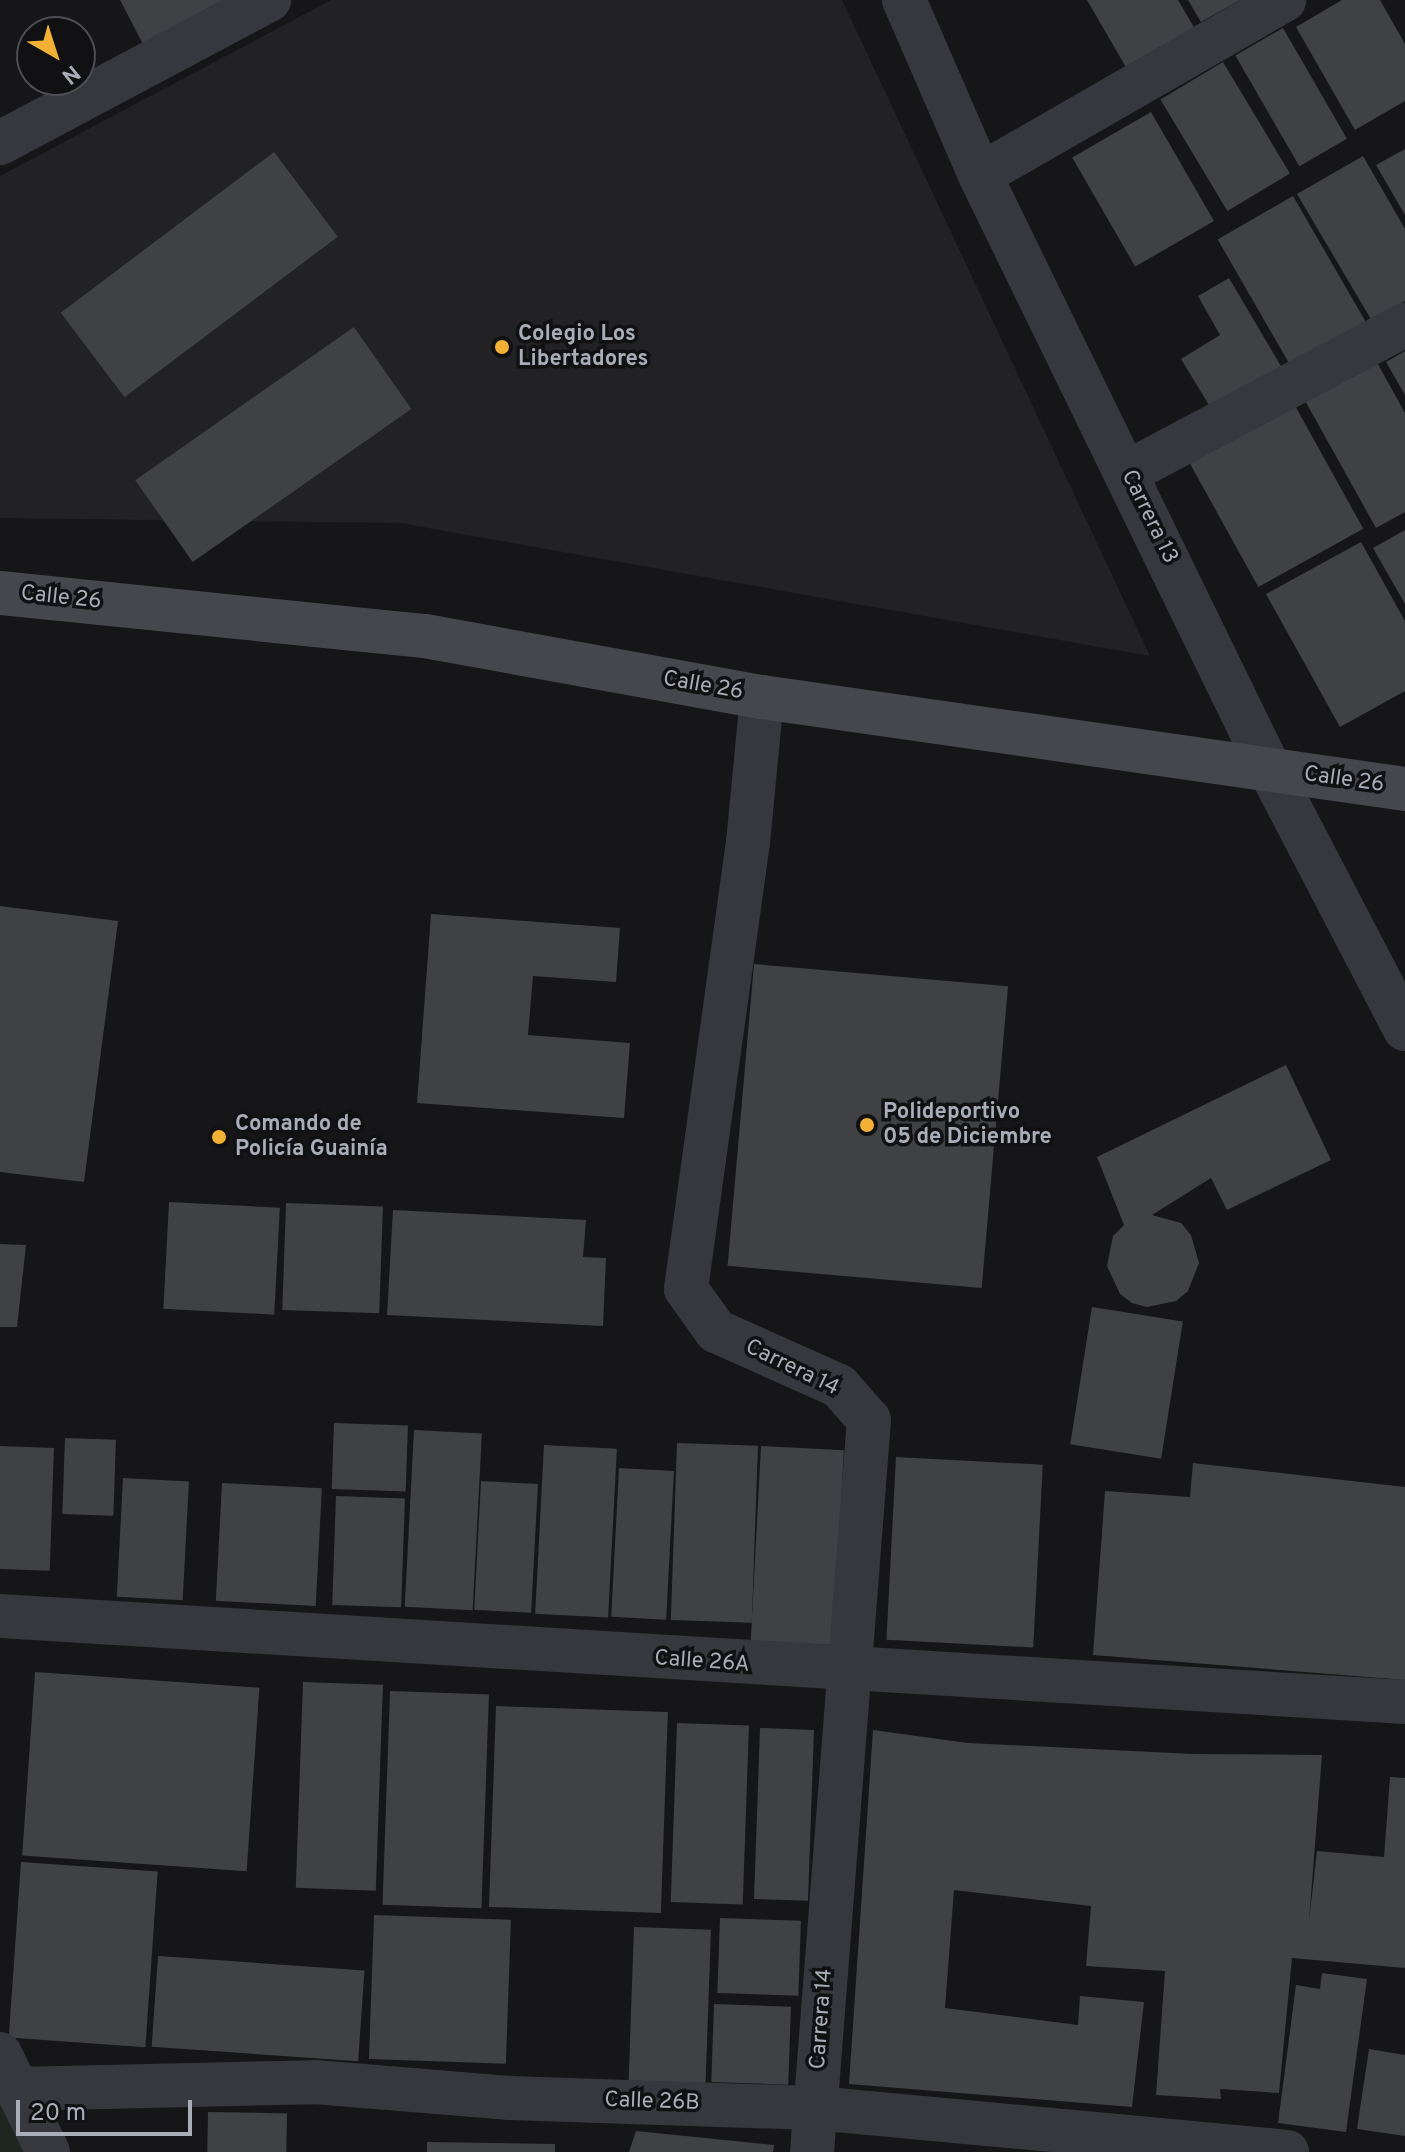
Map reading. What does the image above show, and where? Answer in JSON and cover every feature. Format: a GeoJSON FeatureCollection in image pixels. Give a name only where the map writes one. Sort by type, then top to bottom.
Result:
{"type":"FeatureCollection","features":[{"type":"Feature","properties":{"kind":"street"},"geometry":{"type":"LineString","coordinates":[[0,143],[269,0]]}},
{"type":"Feature","properties":{"kind":"street","name":"Carrera 13"},"geometry":{"type":"LineString","coordinates":[[904,0],[980,175],[1128,472],[1270,770],[1405,1029]]}},
{"type":"Feature","properties":{"kind":"street"},"geometry":{"type":"LineString","coordinates":[[980,175],[1284,0]]}},
{"type":"Feature","properties":{"kind":"street"},"geometry":{"type":"LineString","coordinates":[[1128,472],[1405,325]]}},
{"type":"Feature","properties":{"kind":"street","name":"Calle 26"},"geometry":{"type":"LineString","coordinates":[[0,593],[425,636],[762,697],[1405,789]]}},
{"type":"Feature","properties":{"kind":"street","name":"Carrera 14"},"geometry":{"type":"LineString","coordinates":[[762,697],[748,842],[686,1289],[716,1331],[839,1386],[869,1420],[812,2152]]}},
{"type":"Feature","properties":{"kind":"street","name":"Calle 26A"},"geometry":{"type":"LineString","coordinates":[[0,1616],[848,1672],[1405,1702]]}},
{"type":"Feature","properties":{"kind":"street"},"geometry":{"type":"LineString","coordinates":[[8,2071],[48,2152]]}},
{"type":"Feature","properties":{"kind":"street","name":"Calle 26B"},"geometry":{"type":"LineString","coordinates":[[8,2071],[315,2082],[510,2098],[815,2108],[1287,2152]]}},
{"type":"Feature","properties":{"kind":"shaded area","name":"Colegio Los Libertadores"},"geometry":{"type":"Polygon","coordinates":[[[331,0],[842,0],[1150,656],[400,523],[0,518],[0,176],[331,0]]]}},
{"type":"Feature","properties":{"kind":"shaded area"},"geometry":{"type":"Polygon","coordinates":[[[0,2096],[29,2152],[0,2152],[0,2096]]]}},
{"type":"Feature","properties":{"kind":"building"},"geometry":{"type":"Polygon","coordinates":[[[120,0],[230,0],[144,46],[120,0]]]}},
{"type":"Feature","properties":{"kind":"building"},"geometry":{"type":"Polygon","coordinates":[[[1087,0],[1178,0],[1195,29],[1127,69],[1087,0]]]}},
{"type":"Feature","properties":{"kind":"building"},"geometry":{"type":"Polygon","coordinates":[[[1188,0],[1240,0],[1201,22],[1188,0]]]}},
{"type":"Feature","properties":{"kind":"building"},"geometry":{"type":"Polygon","coordinates":[[[1342,0],[1380,0],[1405,44],[1405,101],[1355,130],[1296,27],[1342,0]]]}},
{"type":"Feature","properties":{"kind":"building"},"geometry":{"type":"Polygon","coordinates":[[[1283,28],[1347,139],[1299,166],[1235,56],[1283,28]]]}},
{"type":"Feature","properties":{"kind":"building"},"geometry":{"type":"Polygon","coordinates":[[[1223,62],[1290,173],[1227,211],[1160,100],[1223,62]]]}},
{"type":"Feature","properties":{"kind":"building"},"geometry":{"type":"Polygon","coordinates":[[[1151,112],[1214,221],[1135,267],[1072,158],[1151,112]]]}},
{"type":"Feature","properties":{"kind":"building"},"geometry":{"type":"Polygon","coordinates":[[[1405,149],[1405,215],[1376,165],[1405,149]]]}},
{"type":"Feature","properties":{"kind":"building"},"geometry":{"type":"Polygon","coordinates":[[[274,152],[338,237],[125,397],[61,313],[274,152]]]}},
{"type":"Feature","properties":{"kind":"building"},"geometry":{"type":"Polygon","coordinates":[[[1363,156],[1405,229],[1405,301],[1372,321],[1297,194],[1363,156]]]}},
{"type":"Feature","properties":{"kind":"building"},"geometry":{"type":"Polygon","coordinates":[[[1293,196],[1370,329],[1295,373],[1218,240],[1293,196]]]}},
{"type":"Feature","properties":{"kind":"building"},"geometry":{"type":"Polygon","coordinates":[[[1229,278],[1282,368],[1212,410],[1181,359],[1220,335],[1198,296],[1229,278]]]}},
{"type":"Feature","properties":{"kind":"building"},"geometry":{"type":"Polygon","coordinates":[[[354,327],[411,409],[193,562],[135,480],[354,327]]]}},
{"type":"Feature","properties":{"kind":"building"},"geometry":{"type":"Polygon","coordinates":[[[1405,351],[1405,395],[1386,362],[1405,351]]]}},
{"type":"Feature","properties":{"kind":"building"},"geometry":{"type":"Polygon","coordinates":[[[1374,357],[1405,413],[1405,512],[1376,528],[1303,397],[1374,357]]]}},
{"type":"Feature","properties":{"kind":"building"},"geometry":{"type":"Polygon","coordinates":[[[1293,402],[1363,529],[1258,587],[1188,460],[1293,402]]]}},
{"type":"Feature","properties":{"kind":"building"},"geometry":{"type":"Polygon","coordinates":[[[1405,530],[1405,604],[1373,548],[1405,530]]]}},
{"type":"Feature","properties":{"kind":"building"},"geometry":{"type":"Polygon","coordinates":[[[1361,542],[1405,621],[1405,691],[1340,727],[1266,594],[1361,542]]]}},
{"type":"Feature","properties":{"kind":"building"},"geometry":{"type":"Polygon","coordinates":[[[0,906],[118,921],[84,1182],[0,1172],[0,906]]]}},
{"type":"Feature","properties":{"kind":"building"},"geometry":{"type":"Polygon","coordinates":[[[431,914],[620,928],[616,982],[533,976],[528,1035],[630,1043],[624,1118],[417,1103],[431,914]]]}},
{"type":"Feature","properties":{"kind":"building","name":"Polideportivo 05 de Diciembre"},"geometry":{"type":"Polygon","coordinates":[[[754,964],[1008,986],[982,1288],[728,1266],[754,964]]]}},
{"type":"Feature","properties":{"kind":"building"},"geometry":{"type":"Polygon","coordinates":[[[1286,1065],[1331,1160],[1227,1210],[1211,1178],[1152,1215],[1181,1223],[1191,1235],[1199,1263],[1188,1291],[1176,1301],[1147,1307],[1132,1303],[1120,1294],[1107,1266],[1113,1236],[1124,1225],[1097,1157],[1286,1065]]]}},
{"type":"Feature","properties":{"kind":"building"},"geometry":{"type":"Polygon","coordinates":[[[169,1202],[280,1208],[274,1315],[163,1309],[169,1202]]]}},
{"type":"Feature","properties":{"kind":"building"},"geometry":{"type":"Polygon","coordinates":[[[286,1203],[383,1206],[379,1313],[282,1310],[286,1203]]]}},
{"type":"Feature","properties":{"kind":"building"},"geometry":{"type":"Polygon","coordinates":[[[393,1210],[586,1220],[583,1257],[606,1258],[603,1326],[387,1315],[393,1210]]]}},
{"type":"Feature","properties":{"kind":"building"},"geometry":{"type":"Polygon","coordinates":[[[0,1244],[26,1245],[17,1327],[0,1327],[0,1244]]]}},
{"type":"Feature","properties":{"kind":"building"},"geometry":{"type":"Polygon","coordinates":[[[1092,1307],[1183,1321],[1161,1459],[1070,1444],[1092,1307]]]}},
{"type":"Feature","properties":{"kind":"building"},"geometry":{"type":"Polygon","coordinates":[[[334,1423],[408,1426],[406,1492],[332,1489],[334,1423]]]}},
{"type":"Feature","properties":{"kind":"building"},"geometry":{"type":"Polygon","coordinates":[[[414,1430],[482,1434],[473,1610],[405,1607],[414,1430]]]}},
{"type":"Feature","properties":{"kind":"building"},"geometry":{"type":"Polygon","coordinates":[[[65,1438],[116,1440],[113,1516],[62,1514],[65,1438]]]}},
{"type":"Feature","properties":{"kind":"building"},"geometry":{"type":"Polygon","coordinates":[[[677,1443],[758,1446],[752,1623],[671,1620],[677,1443]]]}},
{"type":"Feature","properties":{"kind":"building"},"geometry":{"type":"Polygon","coordinates":[[[544,1445],[617,1449],[608,1618],[535,1614],[544,1445]]]}},
{"type":"Feature","properties":{"kind":"building"},"geometry":{"type":"Polygon","coordinates":[[[0,1446],[54,1448],[50,1571],[0,1569],[0,1446]]]}},
{"type":"Feature","properties":{"kind":"building"},"geometry":{"type":"Polygon","coordinates":[[[761,1446],[844,1450],[834,1645],[751,1641],[761,1446]]]}},
{"type":"Feature","properties":{"kind":"building"},"geometry":{"type":"Polygon","coordinates":[[[896,1457],[1043,1465],[1033,1647],[886,1640],[896,1457]]]}},
{"type":"Feature","properties":{"kind":"building"},"geometry":{"type":"Polygon","coordinates":[[[1193,1463],[1405,1487],[1405,1680],[1093,1655],[1105,1491],[1190,1497],[1193,1463]]]}},
{"type":"Feature","properties":{"kind":"building"},"geometry":{"type":"Polygon","coordinates":[[[619,1468],[674,1471],[666,1620],[611,1617],[619,1468]]]}},
{"type":"Feature","properties":{"kind":"building"},"geometry":{"type":"Polygon","coordinates":[[[123,1478],[189,1481],[183,1600],[117,1597],[123,1478]]]}},
{"type":"Feature","properties":{"kind":"building"},"geometry":{"type":"Polygon","coordinates":[[[481,1481],[538,1484],[531,1613],[474,1610],[481,1481]]]}},
{"type":"Feature","properties":{"kind":"building"},"geometry":{"type":"Polygon","coordinates":[[[222,1483],[322,1488],[316,1606],[216,1601],[222,1483]]]}},
{"type":"Feature","properties":{"kind":"building"},"geometry":{"type":"Polygon","coordinates":[[[336,1496],[405,1498],[401,1607],[332,1605],[336,1496]]]}},
{"type":"Feature","properties":{"kind":"building"},"geometry":{"type":"Polygon","coordinates":[[[35,1672],[259,1688],[247,1871],[22,1856],[35,1672]]]}},
{"type":"Feature","properties":{"kind":"building"},"geometry":{"type":"Polygon","coordinates":[[[303,1682],[383,1685],[376,1891],[296,1888],[303,1682]]]}},
{"type":"Feature","properties":{"kind":"building"},"geometry":{"type":"Polygon","coordinates":[[[390,1691],[489,1694],[481,1908],[383,1905],[390,1691]]]}},
{"type":"Feature","properties":{"kind":"building"},"geometry":{"type":"Polygon","coordinates":[[[496,1706],[668,1712],[661,1913],[489,1907],[496,1706]]]}},
{"type":"Feature","properties":{"kind":"building"},"geometry":{"type":"Polygon","coordinates":[[[677,1723],[749,1726],[743,1904],[671,1902],[677,1723]]]}},
{"type":"Feature","properties":{"kind":"building"},"geometry":{"type":"Polygon","coordinates":[[[760,1728],[814,1730],[808,1901],[754,1899],[760,1728]]]}},
{"type":"Feature","properties":{"kind":"building"},"geometry":{"type":"Polygon","coordinates":[[[873,1730],[968,1743],[1193,1754],[1322,1755],[1309,1921],[1317,1851],[1384,1857],[1390,1777],[1405,1778],[1405,1968],[1292,1958],[1279,2093],[1220,2089],[1221,2099],[1156,2095],[1165,1971],[1086,1966],[1091,1906],[954,1890],[945,2008],[1078,2025],[1080,1996],[1144,2002],[1132,2107],[849,2084],[873,1730]]]}},
{"type":"Feature","properties":{"kind":"building"},"geometry":{"type":"Polygon","coordinates":[[[21,1862],[158,1872],[145,2047],[9,2038],[21,1862]]]}},
{"type":"Feature","properties":{"kind":"building"},"geometry":{"type":"Polygon","coordinates":[[[374,1915],[511,1920],[506,2064],[369,2059],[374,1915]]]}},
{"type":"Feature","properties":{"kind":"building"},"geometry":{"type":"Polygon","coordinates":[[[720,1918],[801,1921],[798,1996],[717,1993],[720,1918]]]}},
{"type":"Feature","properties":{"kind":"building"},"geometry":{"type":"Polygon","coordinates":[[[634,1927],[711,1930],[706,2084],[629,2081],[634,1927]]]}},
{"type":"Feature","properties":{"kind":"building"},"geometry":{"type":"Polygon","coordinates":[[[158,1956],[364,1970],[358,2061],[152,2047],[158,1956]]]}},
{"type":"Feature","properties":{"kind":"building"},"geometry":{"type":"Polygon","coordinates":[[[1322,1973],[1367,1979],[1346,2132],[1278,2123],[1296,1985],[1320,1989],[1322,1973]]]}},
{"type":"Feature","properties":{"kind":"building"},"geometry":{"type":"Polygon","coordinates":[[[714,2004],[791,2007],[788,2085],[711,2082],[714,2004]]]}},
{"type":"Feature","properties":{"kind":"building"},"geometry":{"type":"Polygon","coordinates":[[[1369,2049],[1405,2055],[1405,2136],[1357,2129],[1369,2049]]]}},
{"type":"Feature","properties":{"kind":"building"},"geometry":{"type":"Polygon","coordinates":[[[208,2112],[287,2113],[286,2152],[207,2152],[208,2112]]]}},
{"type":"Feature","properties":{"kind":"building"},"geometry":{"type":"Polygon","coordinates":[[[636,2131],[774,2145],[773,2152],[629,2152],[636,2131]]]}},
{"type":"Feature","properties":{"kind":"building"},"geometry":{"type":"Polygon","coordinates":[[[427,2142],[555,2144],[555,2152],[427,2152],[427,2142]]]}},
{"type":"Feature","properties":{"kind":"place","name":"Colegio Los Libertadores"},"geometry":{"type":"Point","coordinates":[502,347]}},
{"type":"Feature","properties":{"kind":"place","name":"Polideportivo 05 de Diciembre"},"geometry":{"type":"Point","coordinates":[867,1125]}},
{"type":"Feature","properties":{"kind":"place","name":"Comando de Policía Guainía"},"geometry":{"type":"Point","coordinates":[219,1137]}}]}
